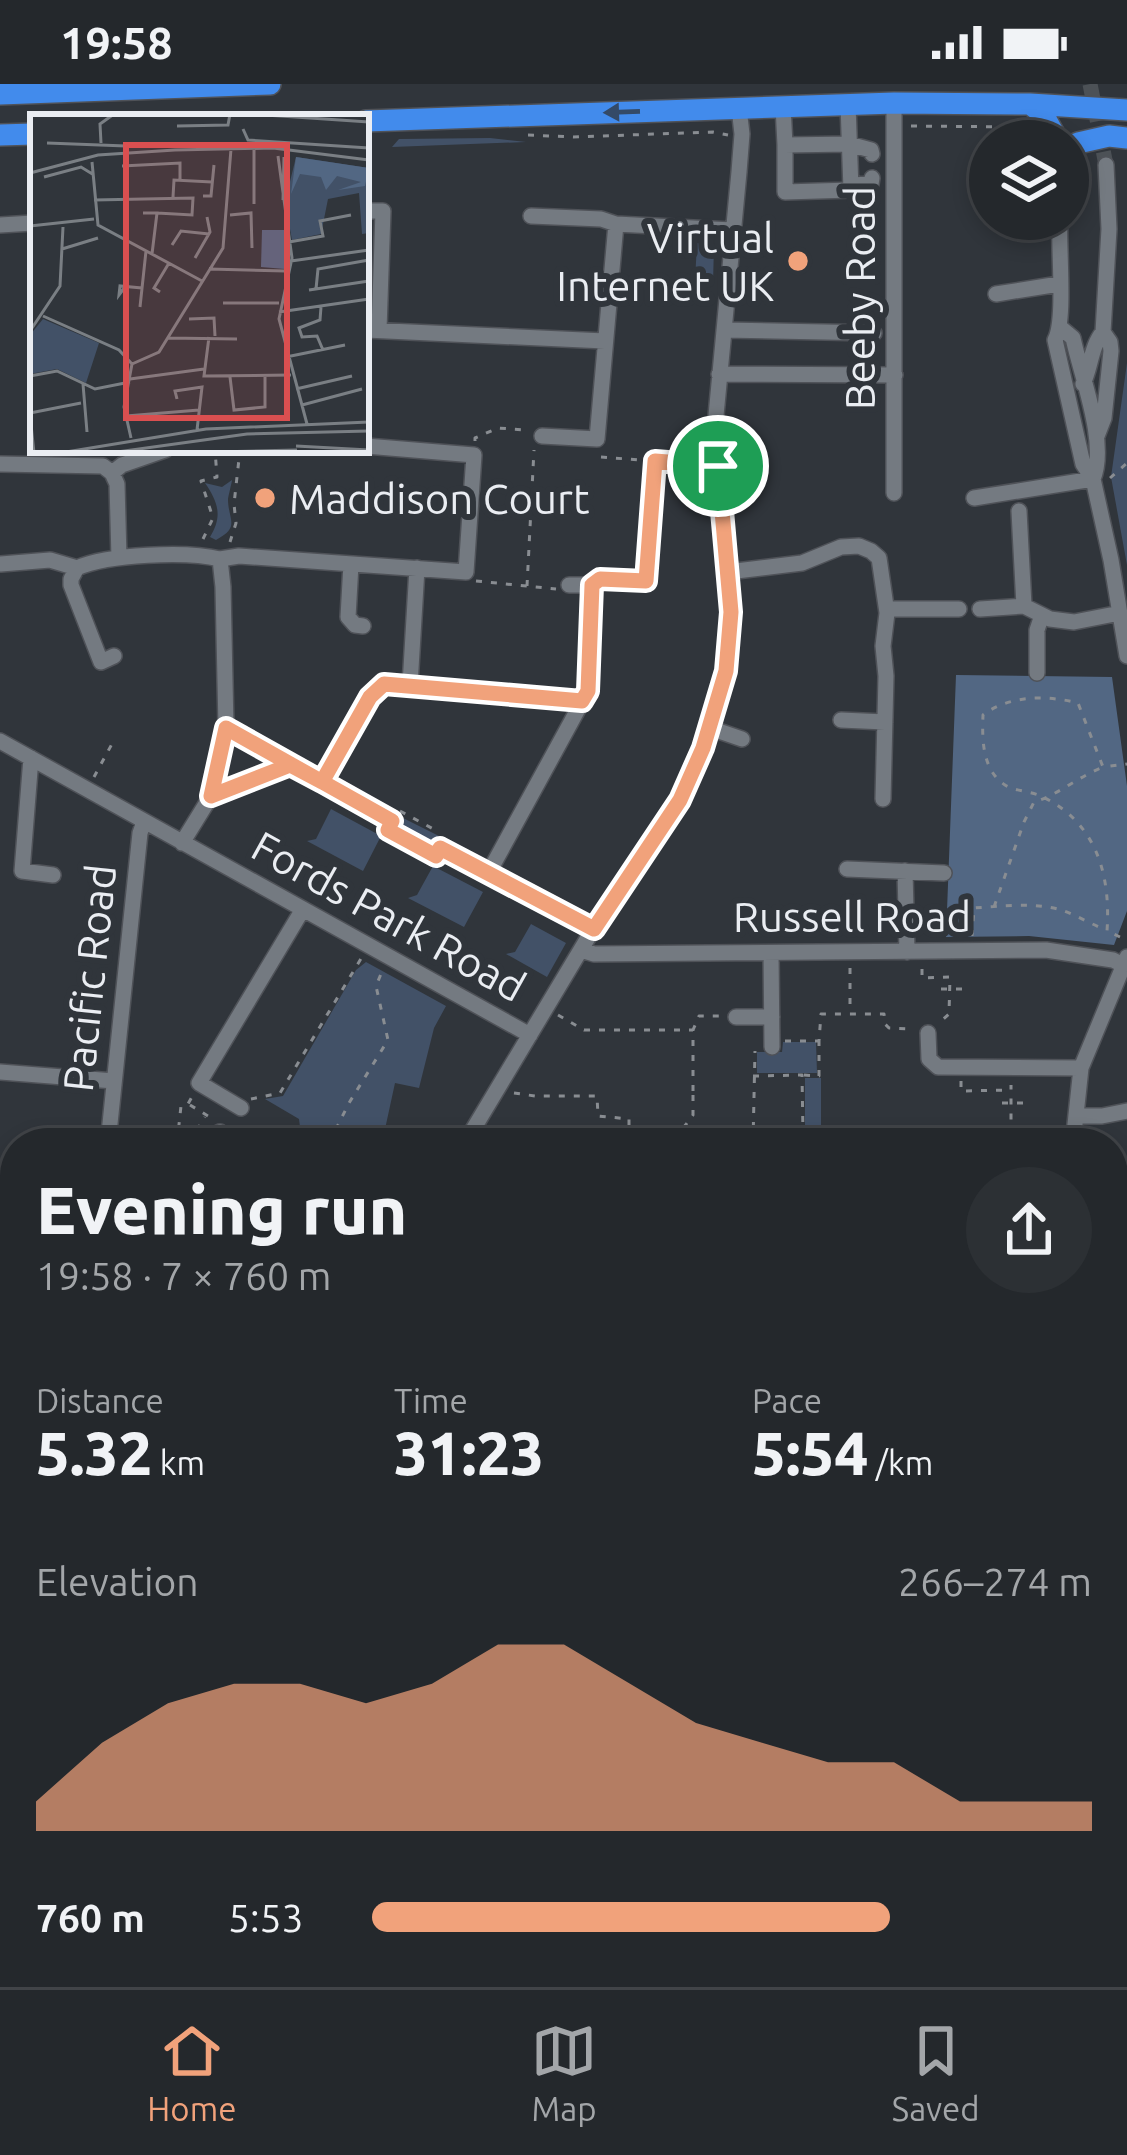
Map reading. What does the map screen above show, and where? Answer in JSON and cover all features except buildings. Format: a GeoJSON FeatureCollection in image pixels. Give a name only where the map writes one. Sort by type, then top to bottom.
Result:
{"type":"FeatureCollection","features":[{"type":"Feature","properties":{"kind":"highway"},"geometry":{"type":"LineString","coordinates":[[2,93],[270,84]]}},
{"type":"Feature","properties":{"kind":"highway"},"geometry":{"type":"LineString","coordinates":[[369,121],[894,103],[1127,110]]}},
{"type":"Feature","properties":{"kind":"highway"},"geometry":{"type":"LineString","coordinates":[[1030,104],[1046,120]]}},
{"type":"Feature","properties":{"kind":"highway"},"geometry":{"type":"LineString","coordinates":[[0,135],[30,134]]}},
{"type":"Feature","properties":{"kind":"highway"},"geometry":{"type":"LineString","coordinates":[[1089,141],[1127,138]]}},
{"type":"Feature","properties":{"kind":"street","name":"Beeby Road"},"geometry":{"type":"LineString","coordinates":[[894,103],[894,493]]}},
{"type":"Feature","properties":{"kind":"street"},"geometry":{"type":"LineString","coordinates":[[783,106],[785,192],[851,190],[848,104]]}},
{"type":"Feature","properties":{"kind":"street"},"geometry":{"type":"LineString","coordinates":[[474,1128],[594,929],[680,800],[710,728],[726,671],[731,612],[715,427],[742,134],[739,108]]}},
{"type":"Feature","properties":{"kind":"street"},"geometry":{"type":"LineString","coordinates":[[785,146],[849,144],[872,150],[872,154]]}},
{"type":"Feature","properties":{"kind":"street"},"geometry":{"type":"LineString","coordinates":[[1072,411],[1090,368],[1095,341],[1103,332],[1109,230],[1106,165]]}},
{"type":"Feature","properties":{"kind":"street"},"geometry":{"type":"LineString","coordinates":[[851,185],[871,184],[872,178]]}},
{"type":"Feature","properties":{"kind":"street"},"geometry":{"type":"LineString","coordinates":[[543,210],[616,224],[732,230]]}},
{"type":"Feature","properties":{"kind":"street"},"geometry":{"type":"LineString","coordinates":[[369,211],[383,211],[373,330],[605,341]]}},
{"type":"Feature","properties":{"kind":"street"},"geometry":{"type":"LineString","coordinates":[[0,225],[30,223]]}},
{"type":"Feature","properties":{"kind":"street"},"geometry":{"type":"LineString","coordinates":[[538,434],[597,439],[616,224]]}},
{"type":"Feature","properties":{"kind":"street"},"geometry":{"type":"LineString","coordinates":[[1060,240],[1061,328],[1055,340],[1083,464],[1102,478]]}},
{"type":"Feature","properties":{"kind":"street"},"geometry":{"type":"LineString","coordinates":[[996,294],[1059,284]]}},
{"type":"Feature","properties":{"kind":"street"},"geometry":{"type":"LineString","coordinates":[[1061,328],[1072,338],[1097,436],[1127,656]]}},
{"type":"Feature","properties":{"kind":"street"},"geometry":{"type":"LineString","coordinates":[[724,330],[874,333]]}},
{"type":"Feature","properties":{"kind":"street"},"geometry":{"type":"LineString","coordinates":[[1097,436],[1105,418],[1111,351],[1103,332]]}},
{"type":"Feature","properties":{"kind":"street"},"geometry":{"type":"LineString","coordinates":[[719,374],[895,375]]}},
{"type":"Feature","properties":{"kind":"street"},"geometry":{"type":"LineString","coordinates":[[1,564],[50,560],[75,571],[119,558],[239,556],[466,572],[474,454],[369,446]]}},
{"type":"Feature","properties":{"kind":"street"},"geometry":{"type":"LineString","coordinates":[[112,473],[156,453]]}},
{"type":"Feature","properties":{"kind":"street"},"geometry":{"type":"LineString","coordinates":[[0,464],[103,466],[112,473],[117,484],[119,558]]}},
{"type":"Feature","properties":{"kind":"street"},"geometry":{"type":"LineString","coordinates":[[974,498],[1102,478]]}},
{"type":"Feature","properties":{"kind":"street"},"geometry":{"type":"LineString","coordinates":[[1018,511],[1024,607]]}},
{"type":"Feature","properties":{"kind":"street"},"geometry":{"type":"LineString","coordinates":[[728,572],[802,563],[841,547],[859,546],[879,558],[887,609],[883,799]]}},
{"type":"Feature","properties":{"kind":"street"},"geometry":{"type":"LineString","coordinates":[[182,843],[211,796],[226,728],[218,557]]}},
{"type":"Feature","properties":{"kind":"street"},"geometry":{"type":"LineString","coordinates":[[351,564],[348,617],[363,626]]}},
{"type":"Feature","properties":{"kind":"street"},"geometry":{"type":"LineString","coordinates":[[410,685],[417,568]]}},
{"type":"Feature","properties":{"kind":"street"},"geometry":{"type":"LineString","coordinates":[[75,571],[70,585],[107,659]]}},
{"type":"Feature","properties":{"kind":"street"},"geometry":{"type":"LineString","coordinates":[[488,874],[588,691],[592,585],[569,585]]}},
{"type":"Feature","properties":{"kind":"street"},"geometry":{"type":"LineString","coordinates":[[980,609],[1024,607],[1074,622],[1120,613]]}},
{"type":"Feature","properties":{"kind":"street"},"geometry":{"type":"LineString","coordinates":[[887,609],[959,609]]}},
{"type":"Feature","properties":{"kind":"street"},"geometry":{"type":"LineString","coordinates":[[1036,673],[1036,630],[1042,615]]}},
{"type":"Feature","properties":{"kind":"street"},"geometry":{"type":"LineString","coordinates":[[322,782],[370,697],[384,684],[582,701]]}},
{"type":"Feature","properties":{"kind":"street"},"geometry":{"type":"LineString","coordinates":[[841,720],[885,722]]}},
{"type":"Feature","properties":{"kind":"street"},"geometry":{"type":"LineString","coordinates":[[226,728],[390,820]]}},
{"type":"Feature","properties":{"kind":"street"},"geometry":{"type":"LineString","coordinates":[[710,728],[742,739]]}},
{"type":"Feature","properties":{"kind":"street","name":"Fords Park Road"},"geometry":{"type":"LineString","coordinates":[[0,741],[530,1035]]}},
{"type":"Feature","properties":{"kind":"street"},"geometry":{"type":"LineString","coordinates":[[31,758],[22,872],[53,875]]}},
{"type":"Feature","properties":{"kind":"street"},"geometry":{"type":"LineString","coordinates":[[211,796],[290,765]]}},
{"type":"Feature","properties":{"kind":"street","name":"Pacific Road"},"geometry":{"type":"LineString","coordinates":[[109,1128],[144,822]]}},
{"type":"Feature","properties":{"kind":"street"},"geometry":{"type":"LineString","coordinates":[[440,848],[594,929]]}},
{"type":"Feature","properties":{"kind":"street"},"geometry":{"type":"LineString","coordinates":[[848,869],[944,873]]}},
{"type":"Feature","properties":{"kind":"street"},"geometry":{"type":"LineString","coordinates":[[905,872],[914,952]]}},
{"type":"Feature","properties":{"kind":"street"},"geometry":{"type":"LineString","coordinates":[[241,1108],[199,1083],[303,909]]}},
{"type":"Feature","properties":{"kind":"street","name":"Russell Road"},"geometry":{"type":"LineString","coordinates":[[581,950],[589,954],[1046,950],[1125,961]]}},
{"type":"Feature","properties":{"kind":"street"},"geometry":{"type":"LineString","coordinates":[[771,953],[772,1044]]}},
{"type":"Feature","properties":{"kind":"street"},"geometry":{"type":"LineString","coordinates":[[1075,1128],[1081,1068],[1125,961]]}},
{"type":"Feature","properties":{"kind":"street"},"geometry":{"type":"LineString","coordinates":[[736,1017],[772,1017]]}},
{"type":"Feature","properties":{"kind":"street"},"geometry":{"type":"LineString","coordinates":[[930,1030],[929,1059],[938,1067],[1081,1068]]}},
{"type":"Feature","properties":{"kind":"street"},"geometry":{"type":"LineString","coordinates":[[0,1072],[114,1081]]}},
{"type":"Feature","properties":{"kind":"street"},"geometry":{"type":"LineString","coordinates":[[1076,1116],[1127,1111]]}},
{"type":"Feature","properties":{"kind":"path"},"geometry":{"type":"LineString","coordinates":[[910,126],[969,127]]}},
{"type":"Feature","properties":{"kind":"path"},"geometry":{"type":"LineString","coordinates":[[525,135],[724,135]]}},
{"type":"Feature","properties":{"kind":"path"},"geometry":{"type":"LineString","coordinates":[[474,454],[475,438],[498,428],[538,434],[527,586]]}},
{"type":"Feature","properties":{"kind":"path"},"geometry":{"type":"LineString","coordinates":[[215,453],[218,477],[201,481],[214,518],[203,537],[218,557],[236,523],[240,453]]}},
{"type":"Feature","properties":{"kind":"path"},"geometry":{"type":"LineString","coordinates":[[601,458],[718,466]]}},
{"type":"Feature","properties":{"kind":"path"},"geometry":{"type":"LineString","coordinates":[[592,585],[600,579],[646,581],[655,461]]}},
{"type":"Feature","properties":{"kind":"path"},"geometry":{"type":"LineString","coordinates":[[1102,478],[1127,463]]}},
{"type":"Feature","properties":{"kind":"path"},"geometry":{"type":"LineString","coordinates":[[466,572],[474,581],[562,590],[569,585]]}},
{"type":"Feature","properties":{"kind":"path"},"geometry":{"type":"LineString","coordinates":[[1103,767],[1078,703],[1040,699],[997,704],[983,716],[983,753],[1005,785],[1047,798],[1096,847],[1110,898],[1107,931]]}},
{"type":"Feature","properties":{"kind":"path"},"geometry":{"type":"LineString","coordinates":[[87,790],[113,742]]}},
{"type":"Feature","properties":{"kind":"path"},"geometry":{"type":"LineString","coordinates":[[994,907],[1034,802],[1103,767],[1127,764]]}},
{"type":"Feature","properties":{"kind":"path"},"geometry":{"type":"LineString","coordinates":[[398,810],[446,836],[440,848],[436,856],[388,830],[390,820],[398,810]]}},
{"type":"Feature","properties":{"kind":"path"},"geometry":{"type":"LineString","coordinates":[[970,951],[974,908],[1064,911],[1120,937]]}},
{"type":"Feature","properties":{"kind":"path"},"geometry":{"type":"LineString","coordinates":[[241,1108],[251,1100],[280,1094],[354,965],[370,947]]}},
{"type":"Feature","properties":{"kind":"path"},"geometry":{"type":"LineString","coordinates":[[850,952],[850,1014]]}},
{"type":"Feature","properties":{"kind":"path"},"geometry":{"type":"LineString","coordinates":[[753,1076],[819,1076],[821,1014],[884,1014],[889,1028],[930,1030],[949,1014],[950,977],[922,978],[914,952]]}},
{"type":"Feature","properties":{"kind":"path"},"geometry":{"type":"LineString","coordinates":[[336,1128],[388,1040],[376,986],[389,957]]}},
{"type":"Feature","properties":{"kind":"path"},"geometry":{"type":"LineString","coordinates":[[941,989],[963,989]]}},
{"type":"Feature","properties":{"kind":"path"},"geometry":{"type":"LineString","coordinates":[[546,1008],[584,1030],[693,1030]]}},
{"type":"Feature","properties":{"kind":"path"},"geometry":{"type":"LineString","coordinates":[[684,1128],[693,1115],[693,1030],[698,1016],[736,1017]]}},
{"type":"Feature","properties":{"kind":"path"},"geometry":{"type":"LineString","coordinates":[[772,1044],[819,1041]]}},
{"type":"Feature","properties":{"kind":"path"},"geometry":{"type":"LineString","coordinates":[[753,1051],[754,1128]]}},
{"type":"Feature","properties":{"kind":"path"},"geometry":{"type":"LineString","coordinates":[[961,1067],[961,1091],[1011,1090]]}},
{"type":"Feature","properties":{"kind":"path"},"geometry":{"type":"LineString","coordinates":[[1008,1128],[1011,1068]]}},
{"type":"Feature","properties":{"kind":"path"},"geometry":{"type":"LineString","coordinates":[[802,1076],[803,1128]]}},
{"type":"Feature","properties":{"kind":"path"},"geometry":{"type":"LineString","coordinates":[[179,1128],[182,1106],[188,1104],[199,1083]]}},
{"type":"Feature","properties":{"kind":"path"},"geometry":{"type":"LineString","coordinates":[[496,1093],[597,1096],[598,1116],[629,1119],[629,1128]]}},
{"type":"Feature","properties":{"kind":"path"},"geometry":{"type":"LineString","coordinates":[[1002,1103],[1023,1102]]}},
{"type":"Feature","properties":{"kind":"path"},"geometry":{"type":"LineString","coordinates":[[188,1104],[206,1115],[215,1128]]}},
{"type":"Feature","properties":{"kind":"path"},"geometry":{"type":"LineString","coordinates":[[198,1128],[206,1115]]}},
{"type":"Feature","properties":{"kind":"shaded area"},"geometry":{"type":"Polygon","coordinates":[[[399,139],[526,142],[392,147],[399,139]]]}},
{"type":"Feature","properties":{"kind":"shaded area"},"geometry":{"type":"Polygon","coordinates":[[[697,243],[714,246],[713,283],[695,281],[697,243]]]}},
{"type":"Feature","properties":{"kind":"shaded area"},"geometry":{"type":"Polygon","coordinates":[[[1127,363],[1127,565],[1111,477],[1127,363]]]}},
{"type":"Feature","properties":{"kind":"shaded area"},"geometry":{"type":"Polygon","coordinates":[[[232,480],[231,527],[216,540],[210,537],[217,509],[205,483],[222,487],[232,480]]]}},
{"type":"Feature","properties":{"kind":"shaded area"},"geometry":{"type":"Polygon","coordinates":[[[956,675],[1112,677],[1127,786],[1127,911],[1114,945],[1029,936],[946,937],[956,675]]]}},
{"type":"Feature","properties":{"kind":"shaded area"},"geometry":{"type":"Polygon","coordinates":[[[331,809],[381,836],[363,871],[307,841],[316,839],[331,809]]]}},
{"type":"Feature","properties":{"kind":"shaded area"},"geometry":{"type":"Polygon","coordinates":[[[399,816],[441,837],[436,851],[394,829],[399,816]]]}},
{"type":"Feature","properties":{"kind":"shaded area"},"geometry":{"type":"Polygon","coordinates":[[[433,866],[483,892],[464,927],[408,898],[417,895],[433,866]]]}},
{"type":"Feature","properties":{"kind":"shaded area"},"geometry":{"type":"Polygon","coordinates":[[[531,924],[566,943],[547,977],[506,954],[515,952],[531,924]]]}},
{"type":"Feature","properties":{"kind":"shaded area"},"geometry":{"type":"Polygon","coordinates":[[[366,962],[446,1006],[434,1028],[419,1088],[395,1083],[385,1128],[299,1128],[299,1119],[265,1099],[283,1096],[356,970],[366,962]]]}},
{"type":"Feature","properties":{"kind":"shaded area"},"geometry":{"type":"Polygon","coordinates":[[[783,1042],[816,1042],[817,1073],[757,1073],[757,1052],[782,1052],[783,1042]]]}},
{"type":"Feature","properties":{"kind":"shaded area"},"geometry":{"type":"Polygon","coordinates":[[[805,1078],[821,1078],[821,1128],[805,1128],[805,1078]]]}},
{"type":"Feature","properties":{"kind":"tunnel"},"geometry":{"type":"LineString","coordinates":[[1090,84],[1106,165]]}},
{"type":"Feature","properties":{"kind":"place","name":"Virtual Internet UK"},"geometry":{"type":"Point","coordinates":[798,261]}},
{"type":"Feature","properties":{"kind":"place","name":"Maddison Court"},"geometry":{"type":"Point","coordinates":[265,498]}},
{"type":"Feature","properties":{"kind":"route"},"geometry":{"type":"LineString","coordinates":[[718,466],[655,461],[646,581],[600,579],[592,585],[588,691],[582,701],[384,684],[370,697],[322,782],[290,765],[211,796],[226,728],[322,782],[392,821],[388,830],[436,856],[440,848],[594,929],[680,800],[714,716],[726,671],[731,612],[718,466]]}}]}
